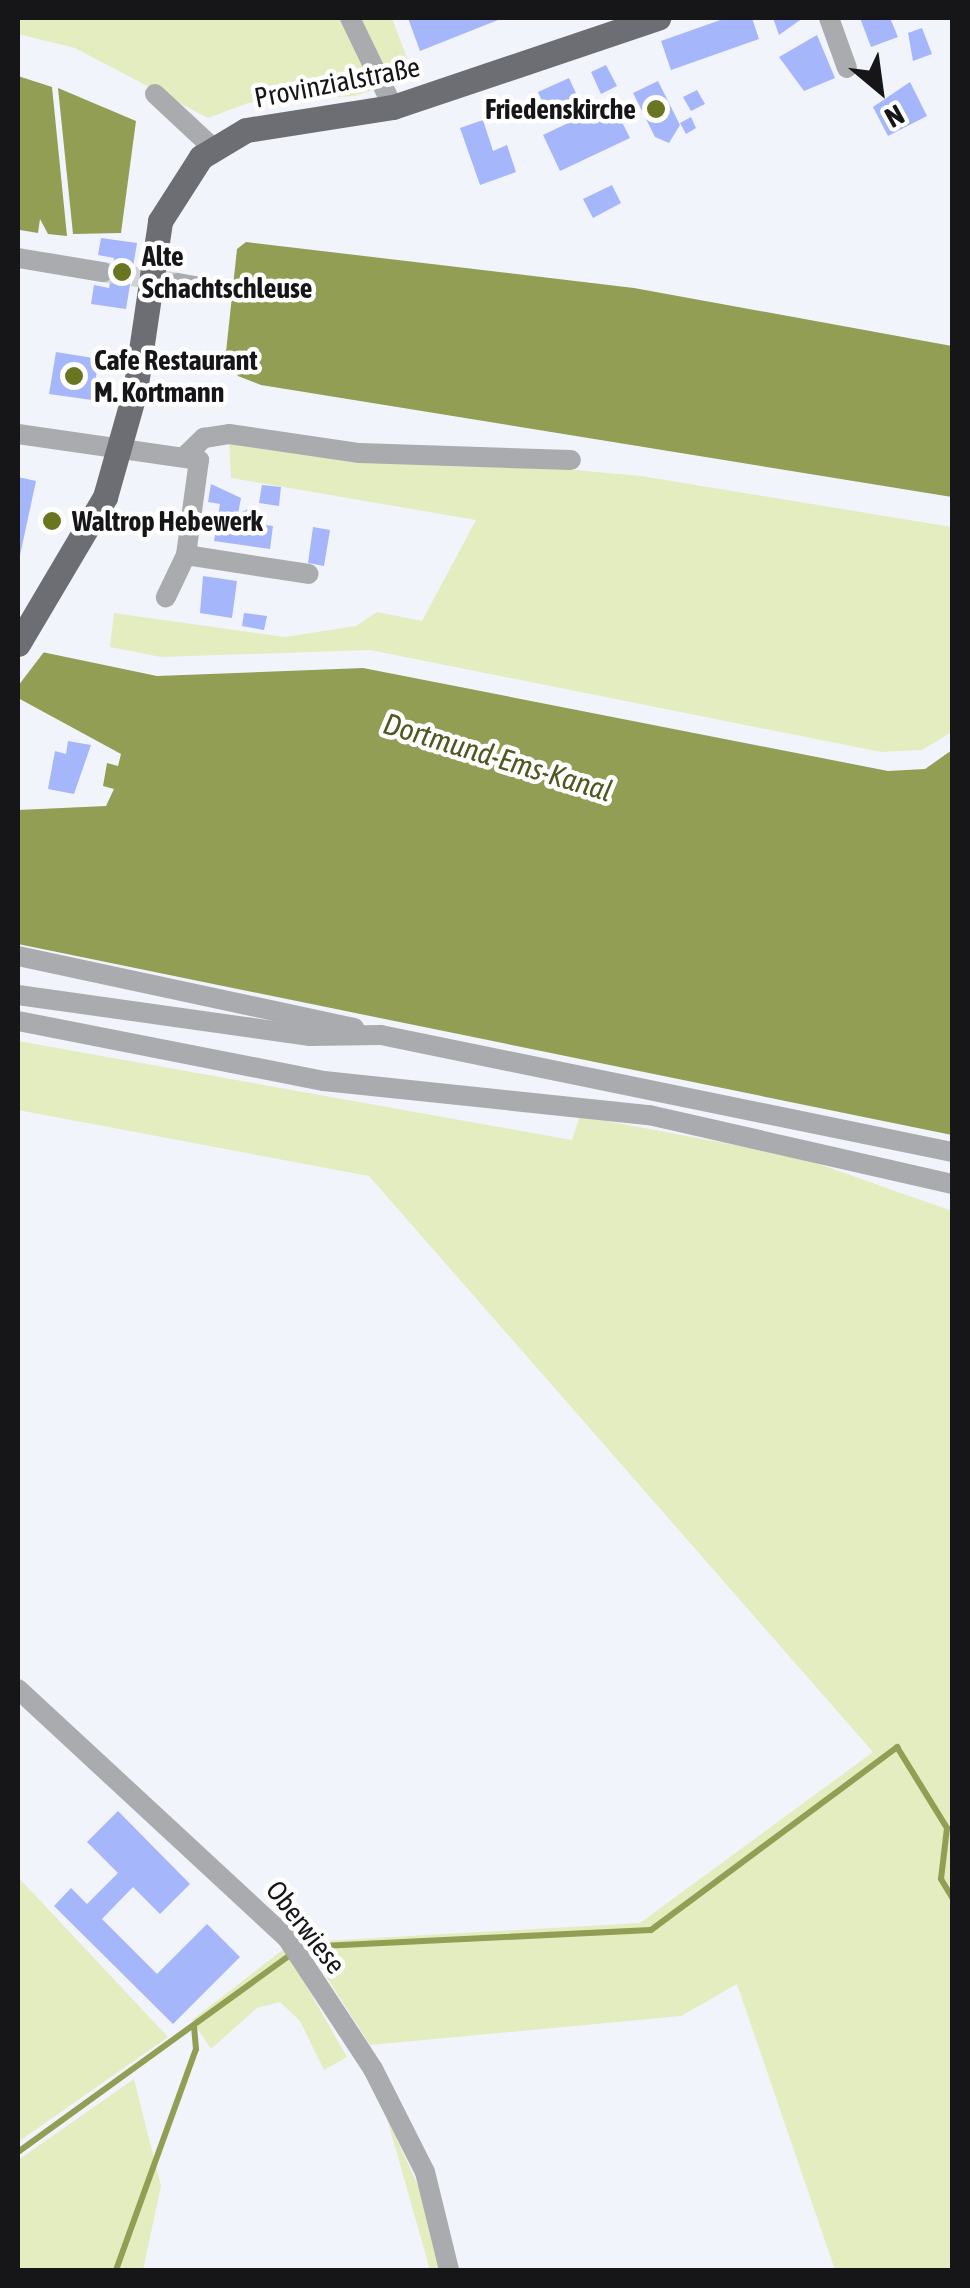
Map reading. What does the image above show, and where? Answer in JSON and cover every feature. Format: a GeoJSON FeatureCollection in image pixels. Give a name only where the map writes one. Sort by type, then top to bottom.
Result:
{"type":"FeatureCollection","features":[{"type":"Feature","properties":{"kind":"main road","name":"Provinzialstraße"},"geometry":{"type":"LineString","coordinates":[[118,454],[166,204],[212,147],[262,126],[393,107],[658,18]]}},
{"type":"Feature","properties":{"kind":"main road"},"geometry":{"type":"LineString","coordinates":[[22,637],[82,544],[118,454]]}},
{"type":"Feature","properties":{"kind":"street"},"geometry":{"type":"LineString","coordinates":[[350,18],[393,107]]}},
{"type":"Feature","properties":{"kind":"street"},"geometry":{"type":"LineString","coordinates":[[829,18],[847,68]]}},
{"type":"Feature","properties":{"kind":"street"},"geometry":{"type":"LineString","coordinates":[[156,94],[212,147]]}},
{"type":"Feature","properties":{"kind":"street"},"geometry":{"type":"LineString","coordinates":[[18,258],[103,272]]}},
{"type":"Feature","properties":{"kind":"street"},"geometry":{"type":"LineString","coordinates":[[178,283],[212,288]]}},
{"type":"Feature","properties":{"kind":"street"},"geometry":{"type":"LineString","coordinates":[[18,434],[118,454],[199,460],[186,555],[166,596]]}},
{"type":"Feature","properties":{"kind":"street"},"geometry":{"type":"LineString","coordinates":[[184,457],[204,438],[229,434],[360,452],[571,460]]}},
{"type":"Feature","properties":{"kind":"street"},"geometry":{"type":"LineString","coordinates":[[186,555],[309,574]]}},
{"type":"Feature","properties":{"kind":"street"},"geometry":{"type":"LineString","coordinates":[[18,956],[952,1152]]}},
{"type":"Feature","properties":{"kind":"street"},"geometry":{"type":"LineString","coordinates":[[18,995],[310,1036],[380,1035]]}},
{"type":"Feature","properties":{"kind":"street"},"geometry":{"type":"LineString","coordinates":[[18,1021],[324,1081],[649,1116],[952,1184]]}},
{"type":"Feature","properties":{"kind":"street","name":"Oberwiese"},"geometry":{"type":"LineString","coordinates":[[18,1689],[287,1938],[374,2069],[425,2172],[449,2270]]}},
{"type":"Feature","properties":{"kind":"shaded area"},"geometry":{"type":"Polygon","coordinates":[[[18,18],[392,18],[414,77],[354,96],[248,103],[208,118],[75,48],[18,34],[18,18]]]}},
{"type":"Feature","properties":{"kind":"shaded area"},"geometry":{"type":"Polygon","coordinates":[[[229,439],[641,476],[952,527],[952,732],[922,750],[881,752],[370,650],[161,657],[110,647],[114,613],[285,637],[356,626],[377,612],[422,621],[476,520],[231,478],[229,439]]]}},
{"type":"Feature","properties":{"kind":"shaded area"},"geometry":{"type":"Polygon","coordinates":[[[18,1041],[572,1140],[580,1116],[799,1157],[952,1211],[952,2270],[835,2270],[737,1984],[681,2016],[370,2045],[304,1942],[640,1923],[873,1752],[369,1176],[18,1110],[18,1041]]]}},
{"type":"Feature","properties":{"kind":"shaded area"},"geometry":{"type":"Polygon","coordinates":[[[18,1877],[168,2037],[18,2142],[18,1877]]]}},
{"type":"Feature","properties":{"kind":"shaded area"},"geometry":{"type":"Polygon","coordinates":[[[285,1948],[347,2057],[324,2070],[300,2021],[280,2002],[257,2008],[211,2049],[192,2020],[285,1948]]]}},
{"type":"Feature","properties":{"kind":"shaded area"},"geometry":{"type":"Polygon","coordinates":[[[134,2079],[161,2186],[143,2270],[18,2270],[18,2160],[134,2079]]]}},
{"type":"Feature","properties":{"kind":"shaded area"},"geometry":{"type":"Polygon","coordinates":[[[386,2115],[433,2219],[446,2270],[430,2270],[386,2115]]]}},
{"type":"Feature","properties":{"kind":"water"},"geometry":{"type":"Polygon","coordinates":[[[18,76],[52,87],[67,236],[48,234],[40,219],[38,233],[20,230],[18,76]]]}},
{"type":"Feature","properties":{"kind":"water"},"geometry":{"type":"Polygon","coordinates":[[[58,88],[136,121],[121,233],[73,234],[58,88]]]}},
{"type":"Feature","properties":{"kind":"water"},"geometry":{"type":"Polygon","coordinates":[[[246,242],[634,288],[952,346],[952,497],[261,385],[238,376],[226,352],[237,249],[246,242]]]}},
{"type":"Feature","properties":{"kind":"water","name":"Dortmund-Ems-Kanal"},"geometry":{"type":"Polygon","coordinates":[[[18,647],[157,676],[363,668],[888,771],[925,769],[952,750],[952,1135],[18,944],[18,810],[106,806],[114,789],[103,786],[107,763],[118,766],[121,754],[18,698],[18,647]]]}},
{"type":"Feature","properties":{"kind":"pier"},"geometry":{"type":"Polygon","coordinates":[[[18,642],[47,648],[18,686],[18,642]]]}},
{"type":"Feature","properties":{"kind":"building"},"geometry":{"type":"Polygon","coordinates":[[[408,18],[503,18],[420,51],[408,18]]]}},
{"type":"Feature","properties":{"kind":"building"},"geometry":{"type":"Polygon","coordinates":[[[726,18],[752,18],[759,39],[671,70],[661,41],[726,18]]]}},
{"type":"Feature","properties":{"kind":"building"},"geometry":{"type":"Polygon","coordinates":[[[773,18],[803,18],[779,35],[773,18]]]}},
{"type":"Feature","properties":{"kind":"building"},"geometry":{"type":"Polygon","coordinates":[[[860,18],[890,18],[898,37],[871,47],[860,18]]]}},
{"type":"Feature","properties":{"kind":"building"},"geometry":{"type":"Polygon","coordinates":[[[922,28],[932,54],[913,61],[908,33],[922,28]]]}},
{"type":"Feature","properties":{"kind":"building"},"geometry":{"type":"Polygon","coordinates":[[[817,35],[835,78],[804,91],[779,57],[817,35]]]}},
{"type":"Feature","properties":{"kind":"building"},"geometry":{"type":"Polygon","coordinates":[[[606,65],[617,86],[601,94],[591,72],[606,65]]]}},
{"type":"Feature","properties":{"kind":"building"},"geometry":{"type":"Polygon","coordinates":[[[569,78],[579,100],[548,115],[538,92],[569,78]]]}},
{"type":"Feature","properties":{"kind":"building","name":"Friedenskirche"},"geometry":{"type":"Polygon","coordinates":[[[658,81],[680,125],[669,143],[655,137],[633,93],[658,81]]]}},
{"type":"Feature","properties":{"kind":"building"},"geometry":{"type":"Polygon","coordinates":[[[910,82],[927,116],[888,136],[873,107],[910,82]]]}},
{"type":"Feature","properties":{"kind":"building"},"geometry":{"type":"Polygon","coordinates":[[[697,90],[705,104],[691,111],[683,97],[697,90]]]}},
{"type":"Feature","properties":{"kind":"building"},"geometry":{"type":"Polygon","coordinates":[[[512,98],[521,112],[508,120],[500,107],[512,98]]]}},
{"type":"Feature","properties":{"kind":"building"},"geometry":{"type":"Polygon","coordinates":[[[612,102],[630,138],[560,171],[543,135],[612,102]]]}},
{"type":"Feature","properties":{"kind":"building"},"geometry":{"type":"Polygon","coordinates":[[[691,117],[696,128],[686,134],[680,123],[691,117]]]}},
{"type":"Feature","properties":{"kind":"building"},"geometry":{"type":"Polygon","coordinates":[[[483,120],[493,151],[507,145],[516,172],[480,185],[460,128],[483,120]]]}},
{"type":"Feature","properties":{"kind":"building"},"geometry":{"type":"Polygon","coordinates":[[[612,185],[621,203],[593,218],[583,199],[612,185]]]}},
{"type":"Feature","properties":{"kind":"building","name":"Alte Schachtschleuse"},"geometry":{"type":"Polygon","coordinates":[[[101,238],[137,243],[126,309],[91,304],[94,285],[109,288],[114,258],[98,255],[101,238]]]}},
{"type":"Feature","properties":{"kind":"building","name":"Cafe Restaurant M. Kortmann"},"geometry":{"type":"Polygon","coordinates":[[[56,352],[99,359],[92,400],[49,394],[56,352]]]}},
{"type":"Feature","properties":{"kind":"building"},"geometry":{"type":"Polygon","coordinates":[[[18,477],[36,481],[19,560],[18,560],[18,477]]]}},
{"type":"Feature","properties":{"kind":"building"},"geometry":{"type":"Polygon","coordinates":[[[211,484],[241,498],[238,514],[254,506],[251,523],[273,526],[270,549],[214,541],[220,504],[208,502],[211,484]]]}},
{"type":"Feature","properties":{"kind":"building"},"geometry":{"type":"Polygon","coordinates":[[[262,485],[281,487],[279,506],[259,503],[262,485]]]}},
{"type":"Feature","properties":{"kind":"building"},"geometry":{"type":"Polygon","coordinates":[[[313,527],[330,530],[324,566],[308,563],[313,527]]]}},
{"type":"Feature","properties":{"kind":"building"},"geometry":{"type":"Polygon","coordinates":[[[203,576],[237,581],[232,618],[200,613],[203,576]]]}},
{"type":"Feature","properties":{"kind":"building"},"geometry":{"type":"Polygon","coordinates":[[[244,613],[267,616],[264,630],[242,626],[244,613]]]}},
{"type":"Feature","properties":{"kind":"building"},"geometry":{"type":"Polygon","coordinates":[[[68,741],[91,745],[74,794],[48,789],[55,751],[66,754],[68,741]]]}},
{"type":"Feature","properties":{"kind":"building"},"geometry":{"type":"Polygon","coordinates":[[[118,1811],[190,1884],[160,1914],[133,1887],[102,1919],[157,1974],[207,1924],[240,1957],[173,2024],[54,1906],[71,1888],[87,1904],[118,1873],[87,1842],[118,1811]]]}},
{"type":"Feature","properties":{"kind":"waterway"},"geometry":{"type":"LineString","coordinates":[[18,2152],[301,1947],[651,1930],[897,1747],[947,1828],[941,1879],[952,1897]]}},
{"type":"Feature","properties":{"kind":"waterway"},"geometry":{"type":"LineString","coordinates":[[116,2270],[196,2049],[194,2027]]}},
{"type":"Feature","properties":{"kind":"tunnel"},"geometry":{"type":"LineString","coordinates":[[103,272],[178,283]]}},
{"type":"Feature","properties":{"kind":"place","name":"Friedenskirche"},"geometry":{"type":"Point","coordinates":[656,109]}},
{"type":"Feature","properties":{"kind":"place","name":"Alte Schachtschleuse"},"geometry":{"type":"Point","coordinates":[122,272]}},
{"type":"Feature","properties":{"kind":"place","name":"Cafe Restaurant M. Kortmann"},"geometry":{"type":"Point","coordinates":[74,376]}},
{"type":"Feature","properties":{"kind":"place","name":"Waltrop Hebewerk"},"geometry":{"type":"Point","coordinates":[52,521]}}]}
